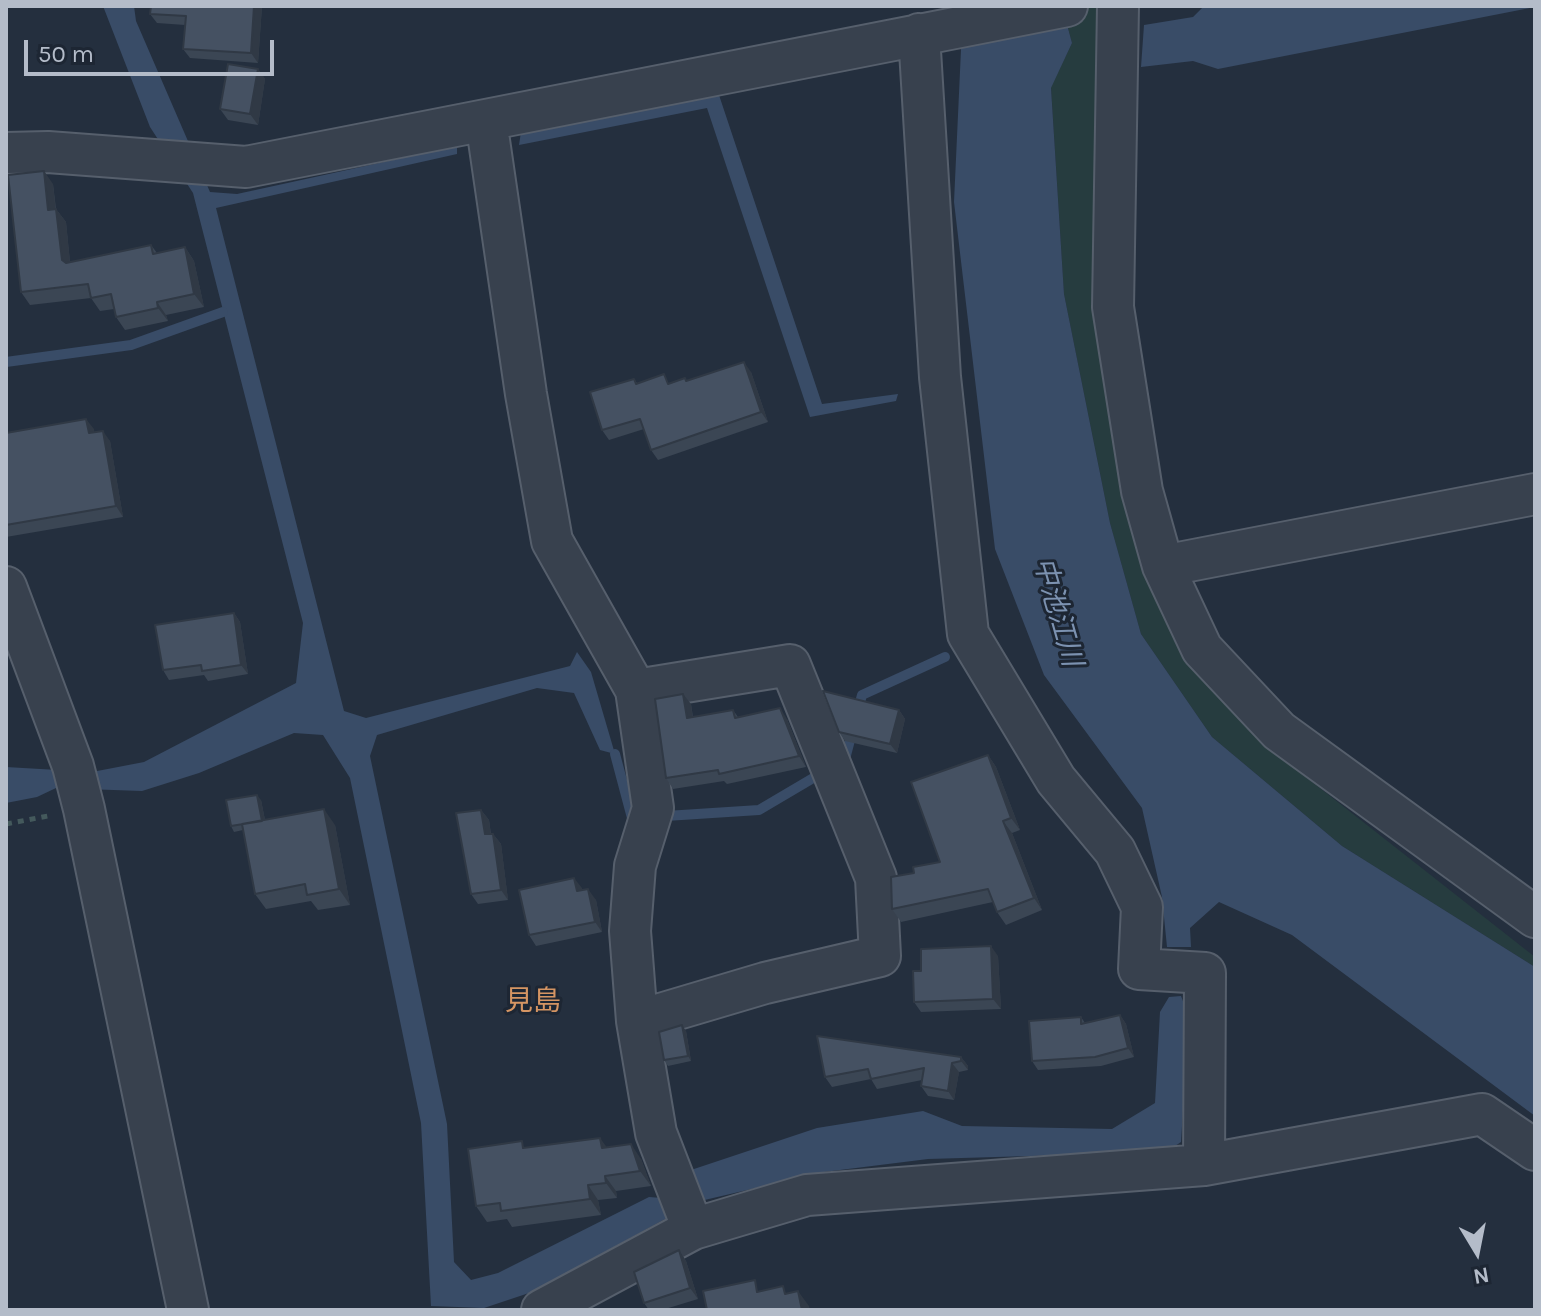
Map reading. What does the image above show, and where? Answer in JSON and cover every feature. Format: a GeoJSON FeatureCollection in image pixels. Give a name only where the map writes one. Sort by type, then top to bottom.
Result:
{"type":"FeatureCollection","features":[{"type":"Feature","properties":{"kind":"street"},"geometry":{"type":"LineString","coordinates":[[6,153],[48,152],[246,167],[1067,6]]}},
{"type":"Feature","properties":{"kind":"street"},"geometry":{"type":"LineString","coordinates":[[1118,6],[1113,307],[1142,491],[1163,566],[1202,649],[1279,731],[1535,917]]}},
{"type":"Feature","properties":{"kind":"street"},"geometry":{"type":"LineString","coordinates":[[926,33],[940,377],[968,634],[1056,780],[1115,851],[1142,907],[1139,969],[1205,973],[1204,1165]]}},
{"type":"Feature","properties":{"kind":"street"},"geometry":{"type":"LineString","coordinates":[[486,120],[526,394],[552,541],[636,690],[653,808],[635,866],[630,931],[637,1021],[656,1133],[686,1210]]}},
{"type":"Feature","properties":{"kind":"street"},"geometry":{"type":"LineString","coordinates":[[1163,566],[1535,494]]}},
{"type":"Feature","properties":{"kind":"street"},"geometry":{"type":"LineString","coordinates":[[6,587],[76,779],[188,1310]]}},
{"type":"Feature","properties":{"kind":"street"},"geometry":{"type":"LineString","coordinates":[[636,690],[790,665],[876,878],[880,956],[765,983],[637,1021]]}},
{"type":"Feature","properties":{"kind":"street"},"geometry":{"type":"LineString","coordinates":[[542,1310],[686,1210],[807,1195],[1204,1165],[1482,1114],[1535,1150]]}},
{"type":"Feature","properties":{"kind":"green space"},"geometry":{"type":"Polygon","coordinates":[[[1062,6],[1102,6],[1095,109],[1097,319],[1192,659],[1283,759],[1535,957],[1535,967],[1342,846],[1212,737],[1141,634],[1110,523],[1064,294],[1051,87],[1072,43],[1062,6]]]}},
{"type":"Feature","properties":{"kind":"water"},"geometry":{"type":"Polygon","coordinates":[[[103,6],[134,6],[136,21],[210,192],[237,194],[457,146],[457,154],[216,208],[344,711],[366,718],[570,666],[577,652],[591,672],[615,754],[600,750],[574,693],[537,688],[377,735],[370,756],[447,1124],[454,1262],[471,1280],[498,1273],[649,1197],[675,1199],[685,1172],[817,1128],[923,1111],[962,1126],[1112,1129],[1155,1103],[1160,1012],[1169,997],[1181,996],[1189,1017],[1181,1142],[1166,1152],[928,1159],[824,1172],[696,1202],[532,1292],[484,1308],[431,1306],[421,1123],[350,778],[323,735],[294,733],[199,773],[142,791],[56,788],[37,797],[6,803],[6,767],[92,772],[144,762],[296,683],[303,623],[193,193],[150,127],[103,6]]]}},
{"type":"Feature","properties":{"kind":"water","name":"中池江川"},"geometry":{"type":"Polygon","coordinates":[[[963,6],[1062,6],[1072,43],[1051,88],[1064,294],[1110,523],[1141,634],[1212,737],[1342,846],[1535,967],[1535,1116],[1292,935],[1219,902],[1190,928],[1191,947],[1167,947],[1162,897],[1142,808],[1044,675],[995,549],[954,202],[963,6]]]}},
{"type":"Feature","properties":{"kind":"water"},"geometry":{"type":"Polygon","coordinates":[[[1204,6],[1535,7],[1218,69],[1193,61],[1141,67],[1144,25],[1193,17],[1204,6]]]}},
{"type":"Feature","properties":{"kind":"water"},"geometry":{"type":"Polygon","coordinates":[[[719,95],[822,404],[898,394],[896,401],[810,417],[707,108],[519,145],[521,132],[719,95]]]}},
{"type":"Feature","properties":{"kind":"building"},"geometry":{"type":"Polygon","coordinates":[[[151,6],[254,6],[251,53],[183,49],[186,16],[150,14],[151,6]]]}},
{"type":"Feature","properties":{"kind":"building"},"geometry":{"type":"Polygon","coordinates":[[[228,64],[258,69],[250,114],[220,109],[228,64]]]}},
{"type":"Feature","properties":{"kind":"building"},"geometry":{"type":"Polygon","coordinates":[[[44,171],[48,210],[56,209],[62,260],[66,263],[151,245],[153,254],[185,247],[194,294],[157,302],[158,308],[116,317],[111,294],[91,298],[88,284],[21,292],[8,175],[44,171]]]}},
{"type":"Feature","properties":{"kind":"building"},"geometry":{"type":"Polygon","coordinates":[[[744,362],[761,412],[651,450],[640,419],[602,430],[590,392],[634,379],[636,384],[664,374],[668,384],[685,378],[686,381],[744,362]]]}},
{"type":"Feature","properties":{"kind":"building"},"geometry":{"type":"Polygon","coordinates":[[[86,419],[89,433],[103,431],[116,506],[6,525],[6,433],[86,419]]]}},
{"type":"Feature","properties":{"kind":"building"},"geometry":{"type":"Polygon","coordinates":[[[234,613],[241,665],[202,671],[201,665],[163,670],[155,625],[234,613]]]}},
{"type":"Feature","properties":{"kind":"building"},"geometry":{"type":"Polygon","coordinates":[[[823,691],[899,710],[890,744],[839,732],[823,691]]]}},
{"type":"Feature","properties":{"kind":"building"},"geometry":{"type":"Polygon","coordinates":[[[683,694],[687,718],[733,710],[735,718],[780,708],[799,756],[719,774],[718,770],[666,778],[655,699],[683,694]]]}},
{"type":"Feature","properties":{"kind":"building"},"geometry":{"type":"Polygon","coordinates":[[[988,755],[1011,818],[1003,821],[1034,898],[997,912],[988,889],[892,909],[891,877],[914,873],[913,867],[940,862],[911,782],[988,755]]]}},
{"type":"Feature","properties":{"kind":"building"},"geometry":{"type":"Polygon","coordinates":[[[257,795],[262,821],[231,826],[226,800],[257,795]]]}},
{"type":"Feature","properties":{"kind":"building"},"geometry":{"type":"Polygon","coordinates":[[[324,809],[339,889],[307,895],[305,884],[255,894],[242,824],[324,809]]]}},
{"type":"Feature","properties":{"kind":"building"},"geometry":{"type":"Polygon","coordinates":[[[481,810],[485,834],[493,834],[501,890],[471,894],[456,813],[481,810]]]}},
{"type":"Feature","properties":{"kind":"building"},"geometry":{"type":"Polygon","coordinates":[[[574,878],[577,891],[588,889],[595,922],[529,935],[519,890],[574,878]]]}},
{"type":"Feature","properties":{"kind":"building"},"geometry":{"type":"Polygon","coordinates":[[[991,946],[993,999],[914,1002],[913,971],[921,971],[921,949],[991,946]]]}},
{"type":"Feature","properties":{"kind":"building"},"geometry":{"type":"Polygon","coordinates":[[[1120,1015],[1128,1048],[1095,1057],[1032,1061],[1029,1021],[1081,1017],[1081,1024],[1120,1015]]]}},
{"type":"Feature","properties":{"kind":"building"},"geometry":{"type":"Polygon","coordinates":[[[682,1025],[688,1056],[664,1060],[659,1032],[682,1025]]]}},
{"type":"Feature","properties":{"kind":"building"},"geometry":{"type":"Polygon","coordinates":[[[817,1036],[961,1057],[961,1061],[952,1063],[948,1091],[921,1086],[924,1068],[871,1079],[868,1069],[825,1077],[817,1036]]]}},
{"type":"Feature","properties":{"kind":"building"},"geometry":{"type":"Polygon","coordinates":[[[600,1138],[602,1148],[631,1144],[640,1171],[605,1176],[606,1183],[588,1185],[590,1199],[501,1211],[500,1203],[476,1206],[468,1149],[522,1141],[523,1148],[600,1138]]]}},
{"type":"Feature","properties":{"kind":"building"},"geometry":{"type":"Polygon","coordinates":[[[679,1250],[690,1288],[644,1303],[634,1272],[679,1250]]]}},
{"type":"Feature","properties":{"kind":"building"},"geometry":{"type":"Polygon","coordinates":[[[755,1280],[757,1292],[783,1286],[785,1294],[798,1291],[802,1310],[707,1310],[703,1291],[755,1280]]]}},
{"type":"Feature","properties":{"kind":"waterway"},"geometry":{"type":"LineString","coordinates":[[6,362],[131,345],[223,312]]}},
{"type":"Feature","properties":{"kind":"waterway"},"geometry":{"type":"LineString","coordinates":[[857,714],[862,695],[945,657]]}},
{"type":"Feature","properties":{"kind":"waterway"},"geometry":{"type":"LineString","coordinates":[[845,759],[853,729]]}},
{"type":"Feature","properties":{"kind":"waterway"},"geometry":{"type":"LineString","coordinates":[[615,754],[632,818]]}},
{"type":"Feature","properties":{"kind":"waterway"},"geometry":{"type":"LineString","coordinates":[[666,816],[759,810],[820,774]]}},
{"type":"Feature","properties":{"kind":"district","name":"見島"},"geometry":{"type":"Point","coordinates":[533,1002]}}]}
